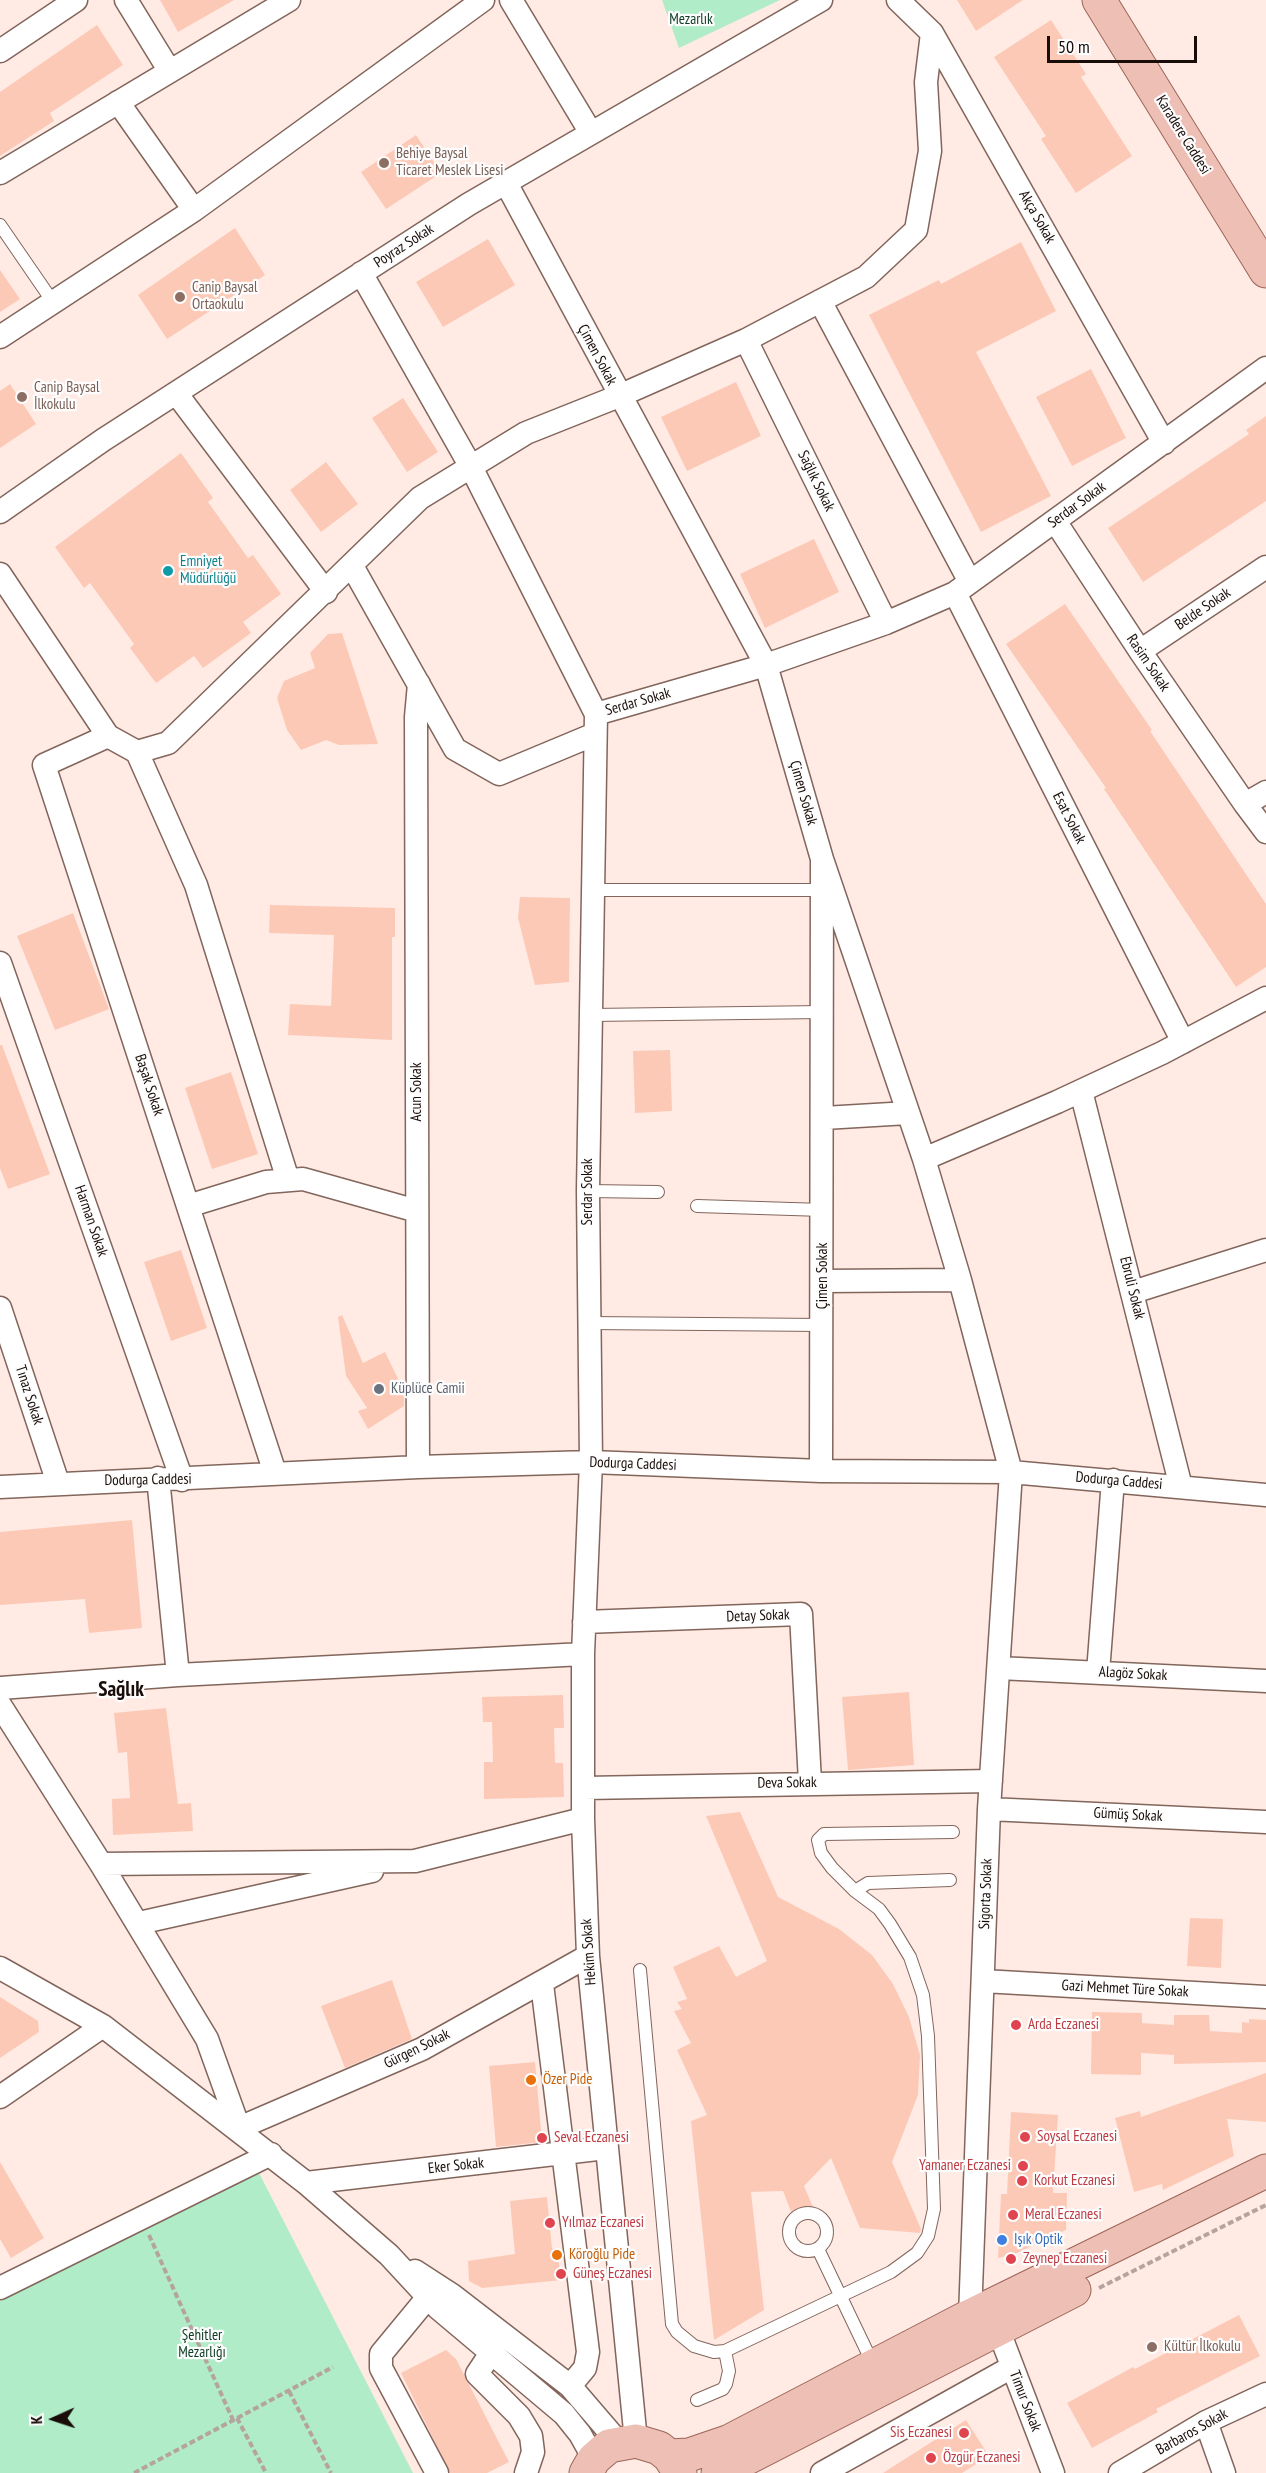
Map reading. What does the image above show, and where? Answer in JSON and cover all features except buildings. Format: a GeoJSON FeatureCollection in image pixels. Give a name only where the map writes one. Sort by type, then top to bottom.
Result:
{"type":"FeatureCollection","features":[{"type":"Feature","properties":{"kind":"main road","name":"Karadere Caddesi"},"geometry":{"type":"LineString","coordinates":[[1099,0],[1266,271]]}},
{"type":"Feature","properties":{"kind":"main road"},"geometry":{"type":"LineString","coordinates":[[718,2473],[984,2322],[1266,2171]]}},
{"type":"Feature","properties":{"kind":"main road"},"geometry":{"type":"LineString","coordinates":[[608,2454],[648,2443],[675,2464],[689,2455],[730,2441],[873,2366],[984,2322],[1266,2194]]}},
{"type":"Feature","properties":{"kind":"street"},"geometry":{"type":"LineString","coordinates":[[0,51],[76,0]]}},
{"type":"Feature","properties":{"kind":"street"},"geometry":{"type":"LineString","coordinates":[[126,0],[169,70]]}},
{"type":"Feature","properties":{"kind":"street"},"geometry":{"type":"LineString","coordinates":[[0,337],[194,210],[483,0]]}},
{"type":"Feature","properties":{"kind":"street"},"geometry":{"type":"LineString","coordinates":[[511,0],[591,134]]}},
{"type":"Feature","properties":{"kind":"street","name":"Poyraz Sokak"},"geometry":{"type":"LineString","coordinates":[[0,512],[176,393],[361,273],[506,183],[821,0]]}},
{"type":"Feature","properties":{"kind":"street","name":"Akça Sokak"},"geometry":{"type":"LineString","coordinates":[[898,0],[932,33],[1164,443]]}},
{"type":"Feature","properties":{"kind":"street"},"geometry":{"type":"LineString","coordinates":[[0,173],[285,1]]}},
{"type":"Feature","properties":{"kind":"street"},"geometry":{"type":"LineString","coordinates":[[137,752],[168,743],[326,592],[420,498],[526,433],[620,396],[746,340],[866,277],[916,230],[930,151],[926,82],[932,33]]}},
{"type":"Feature","properties":{"kind":"street"},"geometry":{"type":"LineString","coordinates":[[118,102],[194,210]]}},
{"type":"Feature","properties":{"kind":"street","name":"Çimen Sokak"},"geometry":{"type":"LineString","coordinates":[[506,183],[766,665],[822,859],[824,1118],[821,1470]]}},
{"type":"Feature","properties":{"kind":"street"},"geometry":{"type":"LineString","coordinates":[[352,566],[455,749],[499,774],[596,724],[471,467],[361,273]]}},
{"type":"Feature","properties":{"kind":"street","name":"Esat Sokak"},"geometry":{"type":"LineString","coordinates":[[820,301],[1183,1042]]}},
{"type":"Feature","properties":{"kind":"street","name":"Sağlık Sokak"},"geometry":{"type":"LineString","coordinates":[[746,340],[886,623]]}},
{"type":"Feature","properties":{"kind":"street","name":"Serdar Sokak"},"geometry":{"type":"LineString","coordinates":[[591,1462],[588,1191],[596,724],[886,623],[962,588],[1266,368]]}},
{"type":"Feature","properties":{"kind":"street"},"geometry":{"type":"LineString","coordinates":[[176,393],[326,592]]}},
{"type":"Feature","properties":{"kind":"street","name":"Rasim Sokak"},"geometry":{"type":"LineString","coordinates":[[1055,521],[1140,651],[1266,832]]}},
{"type":"Feature","properties":{"kind":"street","name":"Belde Sokak"},"geometry":{"type":"LineString","coordinates":[[1140,651],[1266,567]]}},
{"type":"Feature","properties":{"kind":"street"},"geometry":{"type":"LineString","coordinates":[[0,574],[108,736],[137,752],[196,885],[288,1180]]}},
{"type":"Feature","properties":{"kind":"street","name":"Acun Sokak"},"geometry":{"type":"LineString","coordinates":[[418,1467],[416,717],[420,684]]}},
{"type":"Feature","properties":{"kind":"street","name":"Başak Sokak"},"geometry":{"type":"LineString","coordinates":[[108,736],[44,765],[275,1473]]}},
{"type":"Feature","properties":{"kind":"street"},"geometry":{"type":"LineString","coordinates":[[1245,804],[1266,792]]}},
{"type":"Feature","properties":{"kind":"street","name":"Sigorta Sokak"},"geometry":{"type":"LineString","coordinates":[[822,859],[924,1159],[960,1280],[1011,1472],[989,1809],[983,1981],[984,2322]]}},
{"type":"Feature","properties":{"kind":"street","name":"Harman Sokak"},"geometry":{"type":"LineString","coordinates":[[0,963],[182,1480]]}},
{"type":"Feature","properties":{"kind":"street"},"geometry":{"type":"LineString","coordinates":[[924,1159],[1081,1091],[1183,1042],[1266,998]]}},
{"type":"Feature","properties":{"kind":"street","name":"Ebruli Sokak"},"geometry":{"type":"LineString","coordinates":[[1081,1091],[1181,1486]]}},
{"type":"Feature","properties":{"kind":"street"},"geometry":{"type":"LineString","coordinates":[[824,1118],[908,1113]]}},
{"type":"Feature","properties":{"kind":"street"},"geometry":{"type":"LineString","coordinates":[[188,1206],[266,1182],[303,1179],[417,1211]]}},
{"type":"Feature","properties":{"kind":"street"},"geometry":{"type":"LineString","coordinates":[[1133,1292],[1266,1250]]}},
{"type":"Feature","properties":{"kind":"street"},"geometry":{"type":"LineString","coordinates":[[823,1281],[960,1280]]}},
{"type":"Feature","properties":{"kind":"street","name":"Tınaz Sokak"},"geometry":{"type":"LineString","coordinates":[[0,1308],[58,1483]]}},
{"type":"Feature","properties":{"kind":"street","name":"Dodurga Caddesi"},"geometry":{"type":"LineString","coordinates":[[0,1487],[158,1478],[182,1480],[275,1473],[591,1462],[821,1470],[1011,1472],[1266,1495]]}},
{"type":"Feature","properties":{"kind":"street","name":"Hekim Sokak"},"geometry":{"type":"LineString","coordinates":[[591,1462],[583,1654],[583,1819],[588,1956],[622,2306],[608,2454]]}},
{"type":"Feature","properties":{"kind":"street"},"geometry":{"type":"LineString","coordinates":[[158,1478],[178,1675]]}},
{"type":"Feature","properties":{"kind":"street"},"geometry":{"type":"LineString","coordinates":[[1098,1672],[1113,1480]]}},
{"type":"Feature","properties":{"kind":"street","name":"Detay Sokak"},"geometry":{"type":"LineString","coordinates":[[584,1622],[801,1614],[810,1782]]}},
{"type":"Feature","properties":{"kind":"street"},"geometry":{"type":"LineString","coordinates":[[0,1688],[178,1675],[583,1654]]}},
{"type":"Feature","properties":{"kind":"street","name":"Alagöz Sokak"},"geometry":{"type":"LineString","coordinates":[[999,1668],[1266,1681]]}},
{"type":"Feature","properties":{"kind":"street"},"geometry":{"type":"LineString","coordinates":[[0,1705],[139,1923],[207,2039],[239,2128]]}},
{"type":"Feature","properties":{"kind":"street","name":"Deva Sokak"},"geometry":{"type":"LineString","coordinates":[[584,1788],[991,1780]]}},
{"type":"Feature","properties":{"kind":"street","name":"Gümüş Sokak"},"geometry":{"type":"LineString","coordinates":[[989,1809],[1266,1822]]}},
{"type":"Feature","properties":{"kind":"street"},"geometry":{"type":"LineString","coordinates":[[139,1923],[415,1861],[583,1819]]}},
{"type":"Feature","properties":{"kind":"street"},"geometry":{"type":"LineString","coordinates":[[101,1864],[415,1861]]}},
{"type":"Feature","properties":{"kind":"street","name":"Gürgen Sokak"},"geometry":{"type":"LineString","coordinates":[[239,2128],[422,2049],[542,1984],[588,1956]]}},
{"type":"Feature","properties":{"kind":"street"},"geometry":{"type":"LineString","coordinates":[[0,1968],[103,2026],[239,2128],[306,2182],[389,2255],[428,2297],[564,2414],[580,2434],[608,2454]]}},
{"type":"Feature","properties":{"kind":"street","name":"Gazi Mehmet Türe Sokak"},"geometry":{"type":"LineString","coordinates":[[983,1981],[1266,1997]]}},
{"type":"Feature","properties":{"kind":"street"},"geometry":{"type":"LineString","coordinates":[[542,1984],[588,2352],[585,2368],[570,2386]]}},
{"type":"Feature","properties":{"kind":"street"},"geometry":{"type":"LineString","coordinates":[[0,2097],[103,2026]]}},
{"type":"Feature","properties":{"kind":"street","name":"Eker Sokak"},"geometry":{"type":"LineString","coordinates":[[306,2182],[606,2148]]}},
{"type":"Feature","properties":{"kind":"street"},"geometry":{"type":"LineString","coordinates":[[0,2288],[271,2154]]}},
{"type":"Feature","properties":{"kind":"street"},"geometry":{"type":"LineString","coordinates":[[389,2255],[452,2295],[570,2386],[608,2454]]}},
{"type":"Feature","properties":{"kind":"street"},"geometry":{"type":"LineString","coordinates":[[428,2297],[381,2354],[381,2368],[437,2473]]}},
{"type":"Feature","properties":{"kind":"street"},"geometry":{"type":"LineString","coordinates":[[583,2310],[622,2306]]}},
{"type":"Feature","properties":{"kind":"street","name":"Timur Sokak"},"geometry":{"type":"LineString","coordinates":[[984,2322],[1012,2367],[1053,2473]]}},
{"type":"Feature","properties":{"kind":"street"},"geometry":{"type":"LineString","coordinates":[[491,2353],[477,2374],[519,2416],[531,2436],[533,2452],[526,2473]]}},
{"type":"Feature","properties":{"kind":"street"},"geometry":{"type":"LineString","coordinates":[[822,2473],[1012,2367]]}},
{"type":"Feature","properties":{"kind":"street","name":"Barbaros Sokak"},"geometry":{"type":"LineString","coordinates":[[1120,2473],[1206,2422],[1266,2394]]}},
{"type":"Feature","properties":{"kind":"street"},"geometry":{"type":"LineString","coordinates":[[1206,2422],[1224,2473]]}},
{"type":"Feature","properties":{"kind":"lane"},"geometry":{"type":"LineString","coordinates":[[0,225],[52,302]]}},
{"type":"Feature","properties":{"kind":"lane"},"geometry":{"type":"LineString","coordinates":[[593,890],[822,890]]}},
{"type":"Feature","properties":{"kind":"lane"},"geometry":{"type":"LineString","coordinates":[[591,1015],[823,1012]]}},
{"type":"Feature","properties":{"kind":"lane"},"geometry":{"type":"LineString","coordinates":[[588,1191],[658,1192]]}},
{"type":"Feature","properties":{"kind":"lane"},"geometry":{"type":"LineString","coordinates":[[697,1206],[823,1210]]}},
{"type":"Feature","properties":{"kind":"lane"},"geometry":{"type":"LineString","coordinates":[[589,1323],[822,1325]]}},
{"type":"Feature","properties":{"kind":"lane"},"geometry":{"type":"LineString","coordinates":[[640,1970],[672,2324],[677,2332],[693,2346],[714,2352],[725,2351],[891,2272],[917,2253],[928,2236],[934,2209],[928,2036],[923,1995],[910,1957],[890,1924],[879,1909],[855,1891],[821,1853],[818,1840],[824,1834],[953,1832]]}},
{"type":"Feature","properties":{"kind":"lane"},"geometry":{"type":"LineString","coordinates":[[855,1891],[868,1882],[950,1880]]}},
{"type":"Feature","properties":{"kind":"lane"},"geometry":{"type":"LineString","coordinates":[[818,2249],[873,2366]]}},
{"type":"Feature","properties":{"kind":"lane"},"geometry":{"type":"LineString","coordinates":[[697,2400],[723,2389],[726,2384],[729,2370],[725,2351]]}},
{"type":"Feature","properties":{"kind":"path"},"geometry":{"type":"LineString","coordinates":[[141,2218],[235,2419],[266,2473]]}},
{"type":"Feature","properties":{"kind":"path"},"geometry":{"type":"LineString","coordinates":[[134,2473],[333,2367]]}},
{"type":"Feature","properties":{"kind":"path"},"geometry":{"type":"LineString","coordinates":[[289,2391],[332,2473]]}},
{"type":"Feature","properties":{"kind":"green space","name":"Mezarlık"},"geometry":{"type":"Polygon","coordinates":[[[662,0],[780,0],[679,48],[662,0]]]}},
{"type":"Feature","properties":{"kind":"green space","name":"Şehitler Mezarlığı"},"geometry":{"type":"Polygon","coordinates":[[[259,2173],[413,2473],[0,2473],[0,2301],[259,2173]]]}},
{"type":"Feature","properties":{"kind":"place","name":"Behiye Baysal Ticaret Meslek Lisesi"},"geometry":{"type":"Point","coordinates":[384,163]}},
{"type":"Feature","properties":{"kind":"place","name":"Canip Baysal Ortaokulu"},"geometry":{"type":"Point","coordinates":[180,297]}},
{"type":"Feature","properties":{"kind":"place","name":"Canip Baysal İlkokulu"},"geometry":{"type":"Point","coordinates":[22,397]}},
{"type":"Feature","properties":{"kind":"place","name":"Emniyet Müdürlüğü"},"geometry":{"type":"Point","coordinates":[168,571]}},
{"type":"Feature","properties":{"kind":"place","name":"Küplüce Camii"},"geometry":{"type":"Point","coordinates":[379,1389]}},
{"type":"Feature","properties":{"kind":"place","name":"Arda Eczanesi"},"geometry":{"type":"Point","coordinates":[1016,2025]}},
{"type":"Feature","properties":{"kind":"place","name":"Özer Pide"},"geometry":{"type":"Point","coordinates":[531,2080]}},
{"type":"Feature","properties":{"kind":"place","name":"Soysal Eczanesi"},"geometry":{"type":"Point","coordinates":[1025,2137]}},
{"type":"Feature","properties":{"kind":"place","name":"Seval Eczanesi"},"geometry":{"type":"Point","coordinates":[542,2138]}},
{"type":"Feature","properties":{"kind":"place","name":"Yamaner Eczanesi"},"geometry":{"type":"Point","coordinates":[1023,2166]}},
{"type":"Feature","properties":{"kind":"place","name":"Korkut Eczanesi"},"geometry":{"type":"Point","coordinates":[1022,2181]}},
{"type":"Feature","properties":{"kind":"place","name":"Meral Eczanesi"},"geometry":{"type":"Point","coordinates":[1013,2215]}},
{"type":"Feature","properties":{"kind":"place","name":"Yılmaz Eczanesi"},"geometry":{"type":"Point","coordinates":[550,2223]}},
{"type":"Feature","properties":{"kind":"place","name":"Işık Optik"},"geometry":{"type":"Point","coordinates":[1002,2240]}},
{"type":"Feature","properties":{"kind":"place","name":"Köroğlu Pide"},"geometry":{"type":"Point","coordinates":[557,2255]}},
{"type":"Feature","properties":{"kind":"place","name":"Zeynep Eczanesi"},"geometry":{"type":"Point","coordinates":[1011,2259]}},
{"type":"Feature","properties":{"kind":"place","name":"Güneş Eczanesi"},"geometry":{"type":"Point","coordinates":[561,2274]}},
{"type":"Feature","properties":{"kind":"place","name":"Kültür İlkokulu"},"geometry":{"type":"Point","coordinates":[1152,2347]}},
{"type":"Feature","properties":{"kind":"place","name":"Sis Eczanesi"},"geometry":{"type":"Point","coordinates":[964,2433]}},
{"type":"Feature","properties":{"kind":"place","name":"Özgür Eczanesi"},"geometry":{"type":"Point","coordinates":[931,2458]}},
{"type":"Feature","properties":{"kind":"district","name":"Sağlık"},"geometry":{"type":"Point","coordinates":[121,1690]}}]}
